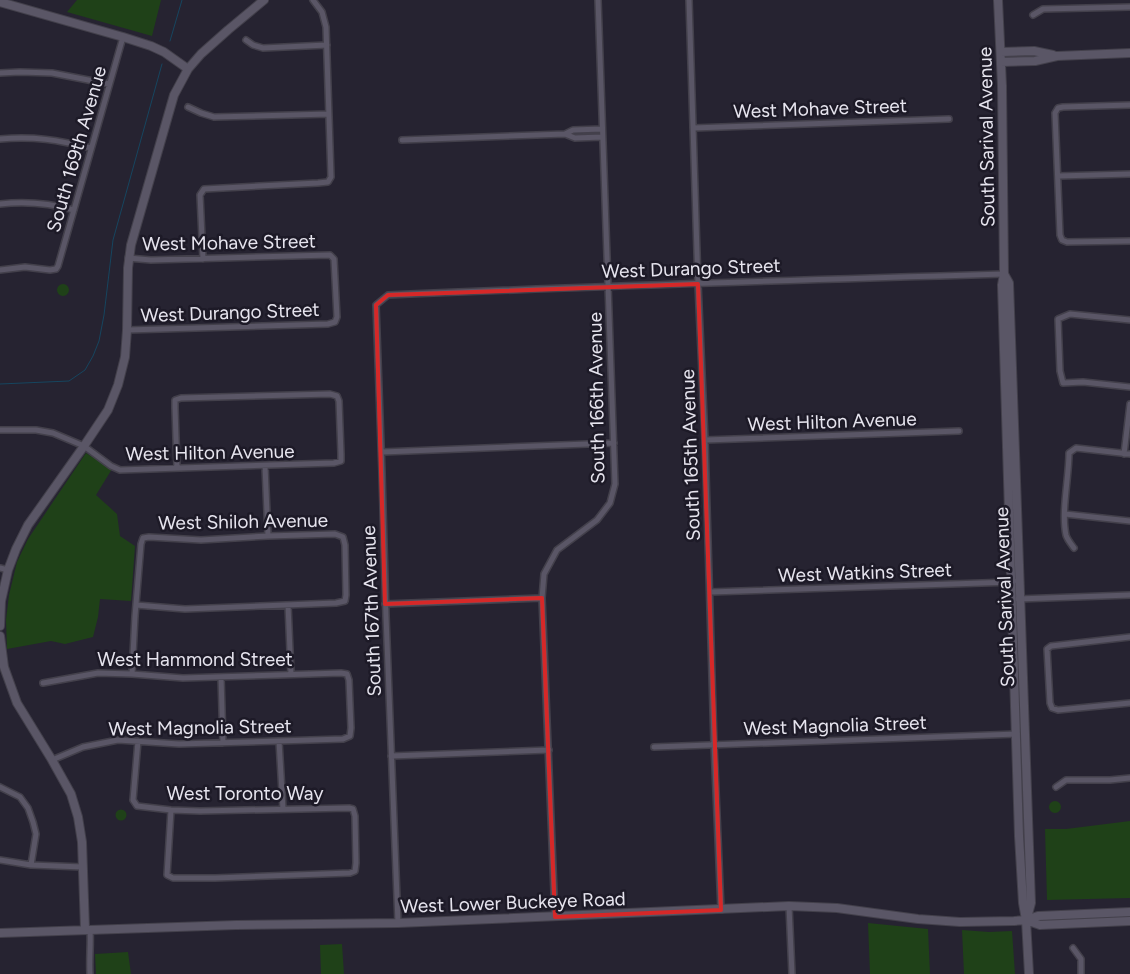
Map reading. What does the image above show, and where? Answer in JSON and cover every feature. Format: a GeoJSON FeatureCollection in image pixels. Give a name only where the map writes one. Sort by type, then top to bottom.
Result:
{"type":"FeatureCollection","features":[{"type":"Feature","properties":{"kind":"main road"},"geometry":{"type":"LineString","coordinates":[[0,626],[4,569],[28,525],[108,410],[118,385],[125,357],[128,258],[174,95],[188,69],[208,48],[264,0]]}},
{"type":"Feature","properties":{"kind":"main road","name":"South Sarival Avenue"},"geometry":{"type":"LineString","coordinates":[[998,0],[1001,52],[1004,274],[1002,312],[1012,604],[1021,734]]}},
{"type":"Feature","properties":{"kind":"main road"},"geometry":{"type":"LineString","coordinates":[[0,2],[123,36],[160,50],[188,69]]}},
{"type":"Feature","properties":{"kind":"main road"},"geometry":{"type":"LineString","coordinates":[[1001,52],[1034,51],[1057,56]]}},
{"type":"Feature","properties":{"kind":"main road"},"geometry":{"type":"LineString","coordinates":[[1001,62],[1035,61],[1057,56],[1130,53]]}},
{"type":"Feature","properties":{"kind":"main road","name":"South Sarival Avenue"},"geometry":{"type":"LineString","coordinates":[[1004,274],[1009,283],[1020,599],[1021,875],[1029,974]]}},
{"type":"Feature","properties":{"kind":"main road"},"geometry":{"type":"LineString","coordinates":[[0,636],[4,667],[17,703],[71,794],[78,817],[82,842],[88,929]]}},
{"type":"Feature","properties":{"kind":"main road","name":"West Lower Buckeye Road"},"geometry":{"type":"LineString","coordinates":[[0,933],[236,924],[398,923],[789,906],[837,908],[948,921],[996,922],[1026,920]]}},
{"type":"Feature","properties":{"kind":"main road"},"geometry":{"type":"LineString","coordinates":[[1026,920],[1038,916],[1130,912]]}},
{"type":"Feature","properties":{"kind":"main road"},"geometry":{"type":"LineString","coordinates":[[1026,920],[1040,925],[1130,921]]}},
{"type":"Feature","properties":{"kind":"street"},"geometry":{"type":"LineString","coordinates":[[203,259],[200,195],[204,189],[328,182],[331,177],[326,27],[322,12],[314,0]]}},
{"type":"Feature","properties":{"kind":"street","name":"South 166th Avenue"},"geometry":{"type":"LineString","coordinates":[[555,917],[542,598],[544,574],[557,550],[597,520],[610,503],[615,484],[598,0]]}},
{"type":"Feature","properties":{"kind":"street","name":"South 165th Avenue"},"geometry":{"type":"LineString","coordinates":[[689,0],[721,910]]}},
{"type":"Feature","properties":{"kind":"street"},"geometry":{"type":"LineString","coordinates":[[1033,15],[1043,9],[1130,7]]}},
{"type":"Feature","properties":{"kind":"street","name":"South 169th Avenue"},"geometry":{"type":"LineString","coordinates":[[0,270],[25,267],[50,270],[56,269],[59,264],[123,36]]}},
{"type":"Feature","properties":{"kind":"street"},"geometry":{"type":"LineString","coordinates":[[246,40],[252,45],[263,48],[327,45]]}},
{"type":"Feature","properties":{"kind":"street"},"geometry":{"type":"LineString","coordinates":[[0,73],[52,73],[109,84]]}},
{"type":"Feature","properties":{"kind":"street"},"geometry":{"type":"LineString","coordinates":[[1130,105],[1063,107],[1058,108],[1056,113],[1060,235],[1062,240],[1067,242],[1130,241]]}},
{"type":"Feature","properties":{"kind":"street"},"geometry":{"type":"LineString","coordinates":[[188,107],[214,117],[329,114]]}},
{"type":"Feature","properties":{"kind":"street","name":"West Mohave Street"},"geometry":{"type":"LineString","coordinates":[[693,128],[949,119]]}},
{"type":"Feature","properties":{"kind":"street"},"geometry":{"type":"LineString","coordinates":[[565,134],[573,130],[602,129]]}},
{"type":"Feature","properties":{"kind":"street"},"geometry":{"type":"LineString","coordinates":[[583,130],[583,138]]}},
{"type":"Feature","properties":{"kind":"street"},"geometry":{"type":"LineString","coordinates":[[402,140],[565,134],[575,138],[602,137]]}},
{"type":"Feature","properties":{"kind":"street"},"geometry":{"type":"LineString","coordinates":[[0,138],[32,137],[92,148]]}},
{"type":"Feature","properties":{"kind":"street"},"geometry":{"type":"LineString","coordinates":[[1058,176],[1130,174]]}},
{"type":"Feature","properties":{"kind":"street"},"geometry":{"type":"LineString","coordinates":[[0,204],[14,202],[38,203],[57,205],[74,210]]}},
{"type":"Feature","properties":{"kind":"street","name":"West Mohave Street"},"geometry":{"type":"LineString","coordinates":[[128,258],[152,260],[330,255],[334,258],[337,317],[335,322]]}},
{"type":"Feature","properties":{"kind":"street","name":"West Durango Street"},"geometry":{"type":"LineString","coordinates":[[382,299],[388,295],[608,286],[1004,274]]}},
{"type":"Feature","properties":{"kind":"street","name":"South 167th Avenue"},"geometry":{"type":"LineString","coordinates":[[382,299],[376,305],[382,452],[385,604],[398,923]]}},
{"type":"Feature","properties":{"kind":"street"},"geometry":{"type":"LineString","coordinates":[[1130,320],[1070,314],[1058,319],[1060,371],[1063,383],[1083,382],[1130,387]]}},
{"type":"Feature","properties":{"kind":"street","name":"West Durango Street"},"geometry":{"type":"LineString","coordinates":[[127,330],[335,322]]}},
{"type":"Feature","properties":{"kind":"street","name":"West Hilton Avenue"},"geometry":{"type":"LineString","coordinates":[[0,430],[36,430],[53,433],[84,446],[111,466],[120,470],[334,463],[341,461],[340,401],[337,396],[330,394],[181,398],[176,400],[177,468]]}},
{"type":"Feature","properties":{"kind":"street"},"geometry":{"type":"LineString","coordinates":[[1074,548],[1066,536],[1065,514],[1069,452],[1076,448],[1127,454],[1130,404]]}},
{"type":"Feature","properties":{"kind":"street","name":"West Hilton Avenue"},"geometry":{"type":"LineString","coordinates":[[705,440],[959,431]]}},
{"type":"Feature","properties":{"kind":"street"},"geometry":{"type":"LineString","coordinates":[[382,452],[614,442]]}},
{"type":"Feature","properties":{"kind":"street"},"geometry":{"type":"LineString","coordinates":[[265,466],[268,536]]}},
{"type":"Feature","properties":{"kind":"street"},"geometry":{"type":"LineString","coordinates":[[1065,514],[1130,521]]}},
{"type":"Feature","properties":{"kind":"street","name":"West Shiloh Avenue"},"geometry":{"type":"LineString","coordinates":[[136,605],[143,538],[202,540],[335,534],[343,537],[345,545],[345,601],[336,604],[288,605]]}},
{"type":"Feature","properties":{"kind":"street"},"geometry":{"type":"LineString","coordinates":[[1012,582],[1019,576]]}},
{"type":"Feature","properties":{"kind":"street","name":"West Watkins Street"},"geometry":{"type":"LineString","coordinates":[[710,592],[1012,582]]}},
{"type":"Feature","properties":{"kind":"street"},"geometry":{"type":"LineString","coordinates":[[1012,604],[1020,599],[1130,595]]}},
{"type":"Feature","properties":{"kind":"street"},"geometry":{"type":"LineString","coordinates":[[385,604],[542,598]]}},
{"type":"Feature","properties":{"kind":"street"},"geometry":{"type":"LineString","coordinates":[[132,674],[136,605],[185,609],[288,605],[291,674]]}},
{"type":"Feature","properties":{"kind":"street"},"geometry":{"type":"LineString","coordinates":[[1130,637],[1051,646],[1048,649],[1050,703],[1052,708],[1058,710],[1130,703]]}},
{"type":"Feature","properties":{"kind":"street","name":"West Hammond Street"},"geometry":{"type":"LineString","coordinates":[[43,683],[98,673],[183,678],[347,674],[350,736]]}},
{"type":"Feature","properties":{"kind":"street"},"geometry":{"type":"LineString","coordinates":[[222,677],[224,743]]}},
{"type":"Feature","properties":{"kind":"street","name":"West Magnolia Street"},"geometry":{"type":"LineString","coordinates":[[654,746],[1021,734]]}},
{"type":"Feature","properties":{"kind":"street","name":"West Magnolia Street"},"geometry":{"type":"LineString","coordinates":[[52,760],[82,747],[118,740],[179,744],[343,739],[350,736]]}},
{"type":"Feature","properties":{"kind":"street"},"geometry":{"type":"LineString","coordinates":[[279,741],[283,809]]}},
{"type":"Feature","properties":{"kind":"street","name":"West Toronto Way"},"geometry":{"type":"LineString","coordinates":[[138,742],[133,800],[136,806],[200,811],[353,809],[355,816],[356,863],[354,871],[350,873],[173,878],[167,875],[171,810]]}},
{"type":"Feature","properties":{"kind":"street"},"geometry":{"type":"LineString","coordinates":[[391,756],[548,750]]}},
{"type":"Feature","properties":{"kind":"street"},"geometry":{"type":"LineString","coordinates":[[1056,787],[1066,780],[1130,778]]}},
{"type":"Feature","properties":{"kind":"street"},"geometry":{"type":"LineString","coordinates":[[0,787],[20,797],[28,808],[36,834],[31,864]]}},
{"type":"Feature","properties":{"kind":"street"},"geometry":{"type":"LineString","coordinates":[[0,860],[83,867]]}},
{"type":"Feature","properties":{"kind":"street"},"geometry":{"type":"LineString","coordinates":[[789,906],[792,974]]}},
{"type":"Feature","properties":{"kind":"street"},"geometry":{"type":"LineString","coordinates":[[88,929],[91,946],[89,954],[90,974]]}},
{"type":"Feature","properties":{"kind":"street"},"geometry":{"type":"LineString","coordinates":[[1073,948],[1081,959],[1081,974]]}},
{"type":"Feature","properties":{"kind":"highlighted area"},"geometry":{"type":"Polygon","coordinates":[[[698,284],[721,910],[555,917],[542,598],[385,604],[376,305],[388,295],[698,284]]]}},
{"type":"Feature","properties":{"kind":"green space"},"geometry":{"type":"Polygon","coordinates":[[[77,0],[161,0],[152,36],[67,12],[77,0]]]}},
{"type":"Feature","properties":{"kind":"green space"},"geometry":{"type":"Polygon","coordinates":[[[63,284],[69,290],[63,296],[57,290],[63,284]]]}},
{"type":"Feature","properties":{"kind":"green space"},"geometry":{"type":"Polygon","coordinates":[[[86,453],[112,469],[96,495],[117,514],[120,536],[135,546],[131,601],[100,599],[93,637],[65,644],[51,641],[7,649],[6,620],[9,595],[17,562],[28,539],[86,453]]]}},
{"type":"Feature","properties":{"kind":"green space"},"geometry":{"type":"Polygon","coordinates":[[[1053,801],[1057,801],[1061,807],[1057,813],[1053,813],[1049,809],[1049,805],[1053,801]]]}},
{"type":"Feature","properties":{"kind":"green space"},"geometry":{"type":"Polygon","coordinates":[[[121,809],[127,815],[121,821],[115,815],[121,809]]]}},
{"type":"Feature","properties":{"kind":"green space"},"geometry":{"type":"Polygon","coordinates":[[[1130,821],[1130,898],[1047,900],[1045,829],[1066,829],[1130,821]]]}},
{"type":"Feature","properties":{"kind":"green space"},"geometry":{"type":"Polygon","coordinates":[[[868,923],[928,929],[930,974],[870,974],[868,923]]]}},
{"type":"Feature","properties":{"kind":"green space"},"geometry":{"type":"Polygon","coordinates":[[[962,930],[1012,931],[1015,974],[964,974],[962,930]]]}},
{"type":"Feature","properties":{"kind":"green space"},"geometry":{"type":"Polygon","coordinates":[[[342,944],[344,974],[321,974],[320,945],[342,944]]]}},
{"type":"Feature","properties":{"kind":"green space"},"geometry":{"type":"Polygon","coordinates":[[[128,952],[131,974],[96,974],[95,954],[128,952]]]}},
{"type":"Feature","properties":{"kind":"waterway"},"geometry":{"type":"LineString","coordinates":[[170,41],[182,0]]}},
{"type":"Feature","properties":{"kind":"waterway"},"geometry":{"type":"LineString","coordinates":[[0,384],[69,381],[85,370],[93,356],[99,341],[104,315],[113,240],[162,64]]}}]}
